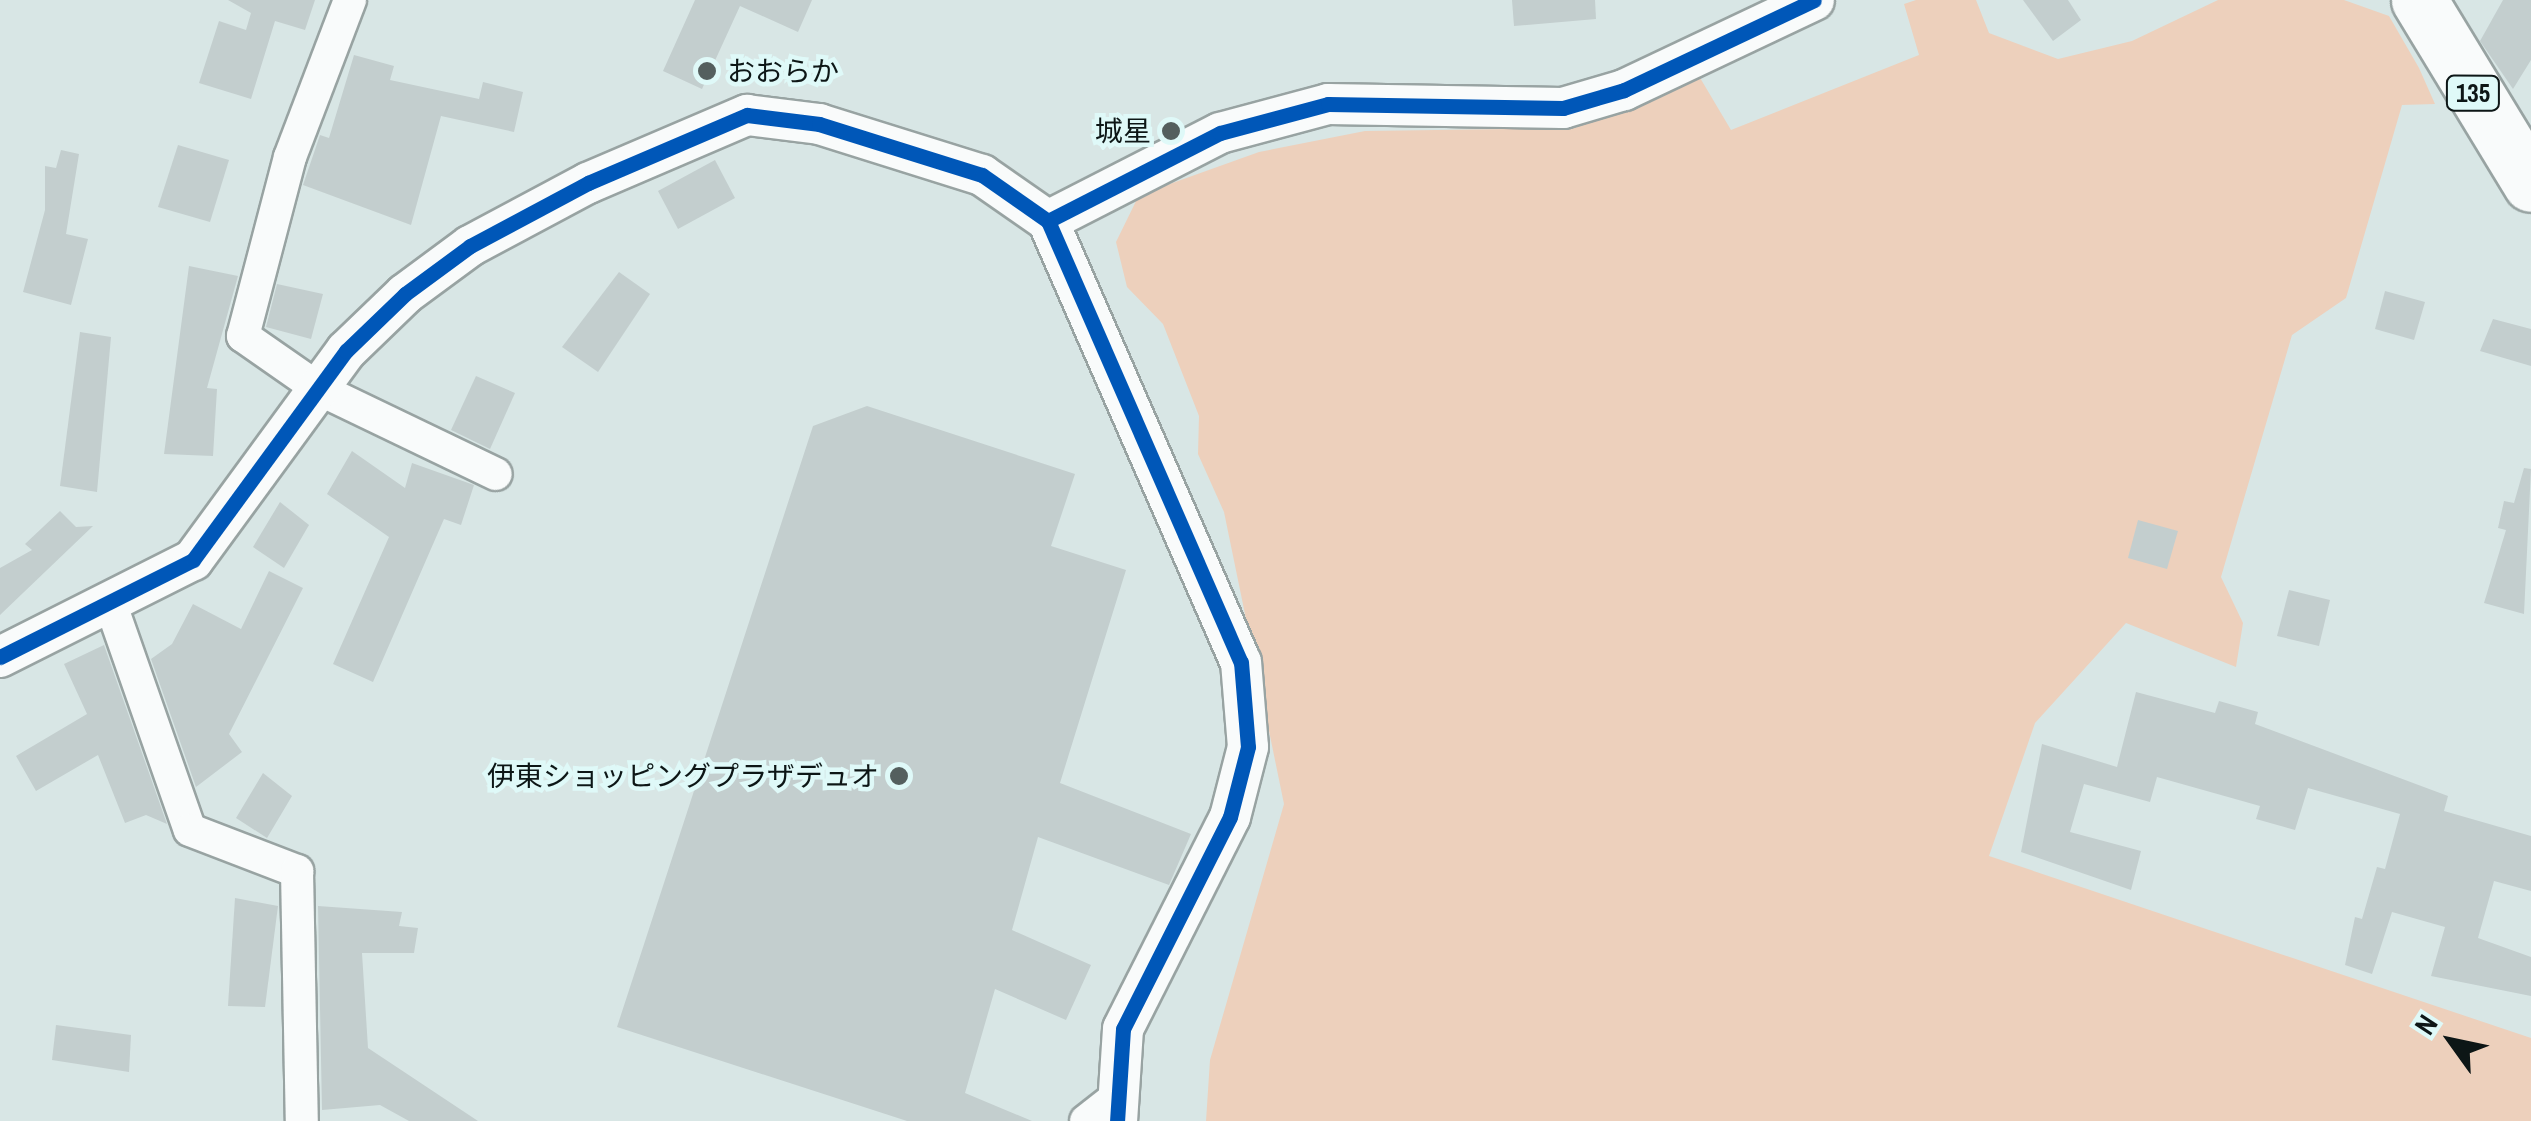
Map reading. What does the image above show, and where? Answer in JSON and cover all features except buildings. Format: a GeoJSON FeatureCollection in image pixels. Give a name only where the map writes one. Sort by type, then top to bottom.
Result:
{"type":"FeatureCollection","features":[{"type":"Feature","properties":{"kind":"highway","name":"135"},"geometry":{"type":"LineString","coordinates":[[2419,0],[2531,184]]}},
{"type":"Feature","properties":{"kind":"street"},"geometry":{"type":"LineString","coordinates":[[350,0],[290,156],[242,336],[319,389],[496,474]]}},
{"type":"Feature","properties":{"kind":"street"},"geometry":{"type":"LineString","coordinates":[[1048,222],[1220,133],[1328,104],[1562,108],[1624,90],[1814,0]]}},
{"type":"Feature","properties":{"kind":"street"},"geometry":{"type":"LineString","coordinates":[[0,656],[111,605],[193,560],[319,389],[405,294],[470,246],[747,115],[819,124],[946,160],[1048,222],[1240,662],[1248,747],[1230,817],[1123,1029],[1105,1114]]}},
{"type":"Feature","properties":{"kind":"street"},"geometry":{"type":"LineString","coordinates":[[111,605],[190,830],[298,870],[302,1121]]}},
{"type":"Feature","properties":{"kind":"shaded area"},"geometry":{"type":"Polygon","coordinates":[[[1916,0],[1976,0],[1989,33],[2058,59],[2132,41],[2218,0],[2344,0],[2389,16],[2419,68],[2435,104],[2402,105],[2346,298],[2292,335],[2221,577],[2243,623],[2236,667],[2126,623],[2035,723],[1989,856],[2531,1038],[2531,1121],[1206,1121],[1210,1060],[1284,804],[1224,512],[1198,454],[1199,416],[1163,324],[1127,287],[1116,242],[1139,195],[1259,152],[1365,131],[1575,128],[1693,66],[1731,130],[1919,55],[1904,4],[1916,0]]]}},
{"type":"Feature","properties":{"kind":"cycle path"},"geometry":{"type":"LineString","coordinates":[[1048,221],[1220,133],[1328,104],[1563,108],[1624,90],[1814,0]]}},
{"type":"Feature","properties":{"kind":"cycle path"},"geometry":{"type":"LineString","coordinates":[[0,657],[193,560],[346,351],[405,294],[470,246],[588,183],[747,115],[819,124],[982,175],[1048,221],[1241,662],[1248,747],[1230,817],[1123,1029],[1117,1121]]}},
{"type":"Feature","properties":{"kind":"place","name":"おおらか"},"geometry":{"type":"Point","coordinates":[707,71]}},
{"type":"Feature","properties":{"kind":"place","name":"城星"},"geometry":{"type":"Point","coordinates":[1171,131]}},
{"type":"Feature","properties":{"kind":"place","name":"伊東ショッピングプラザデュオ"},"geometry":{"type":"Point","coordinates":[899,776]}}]}
